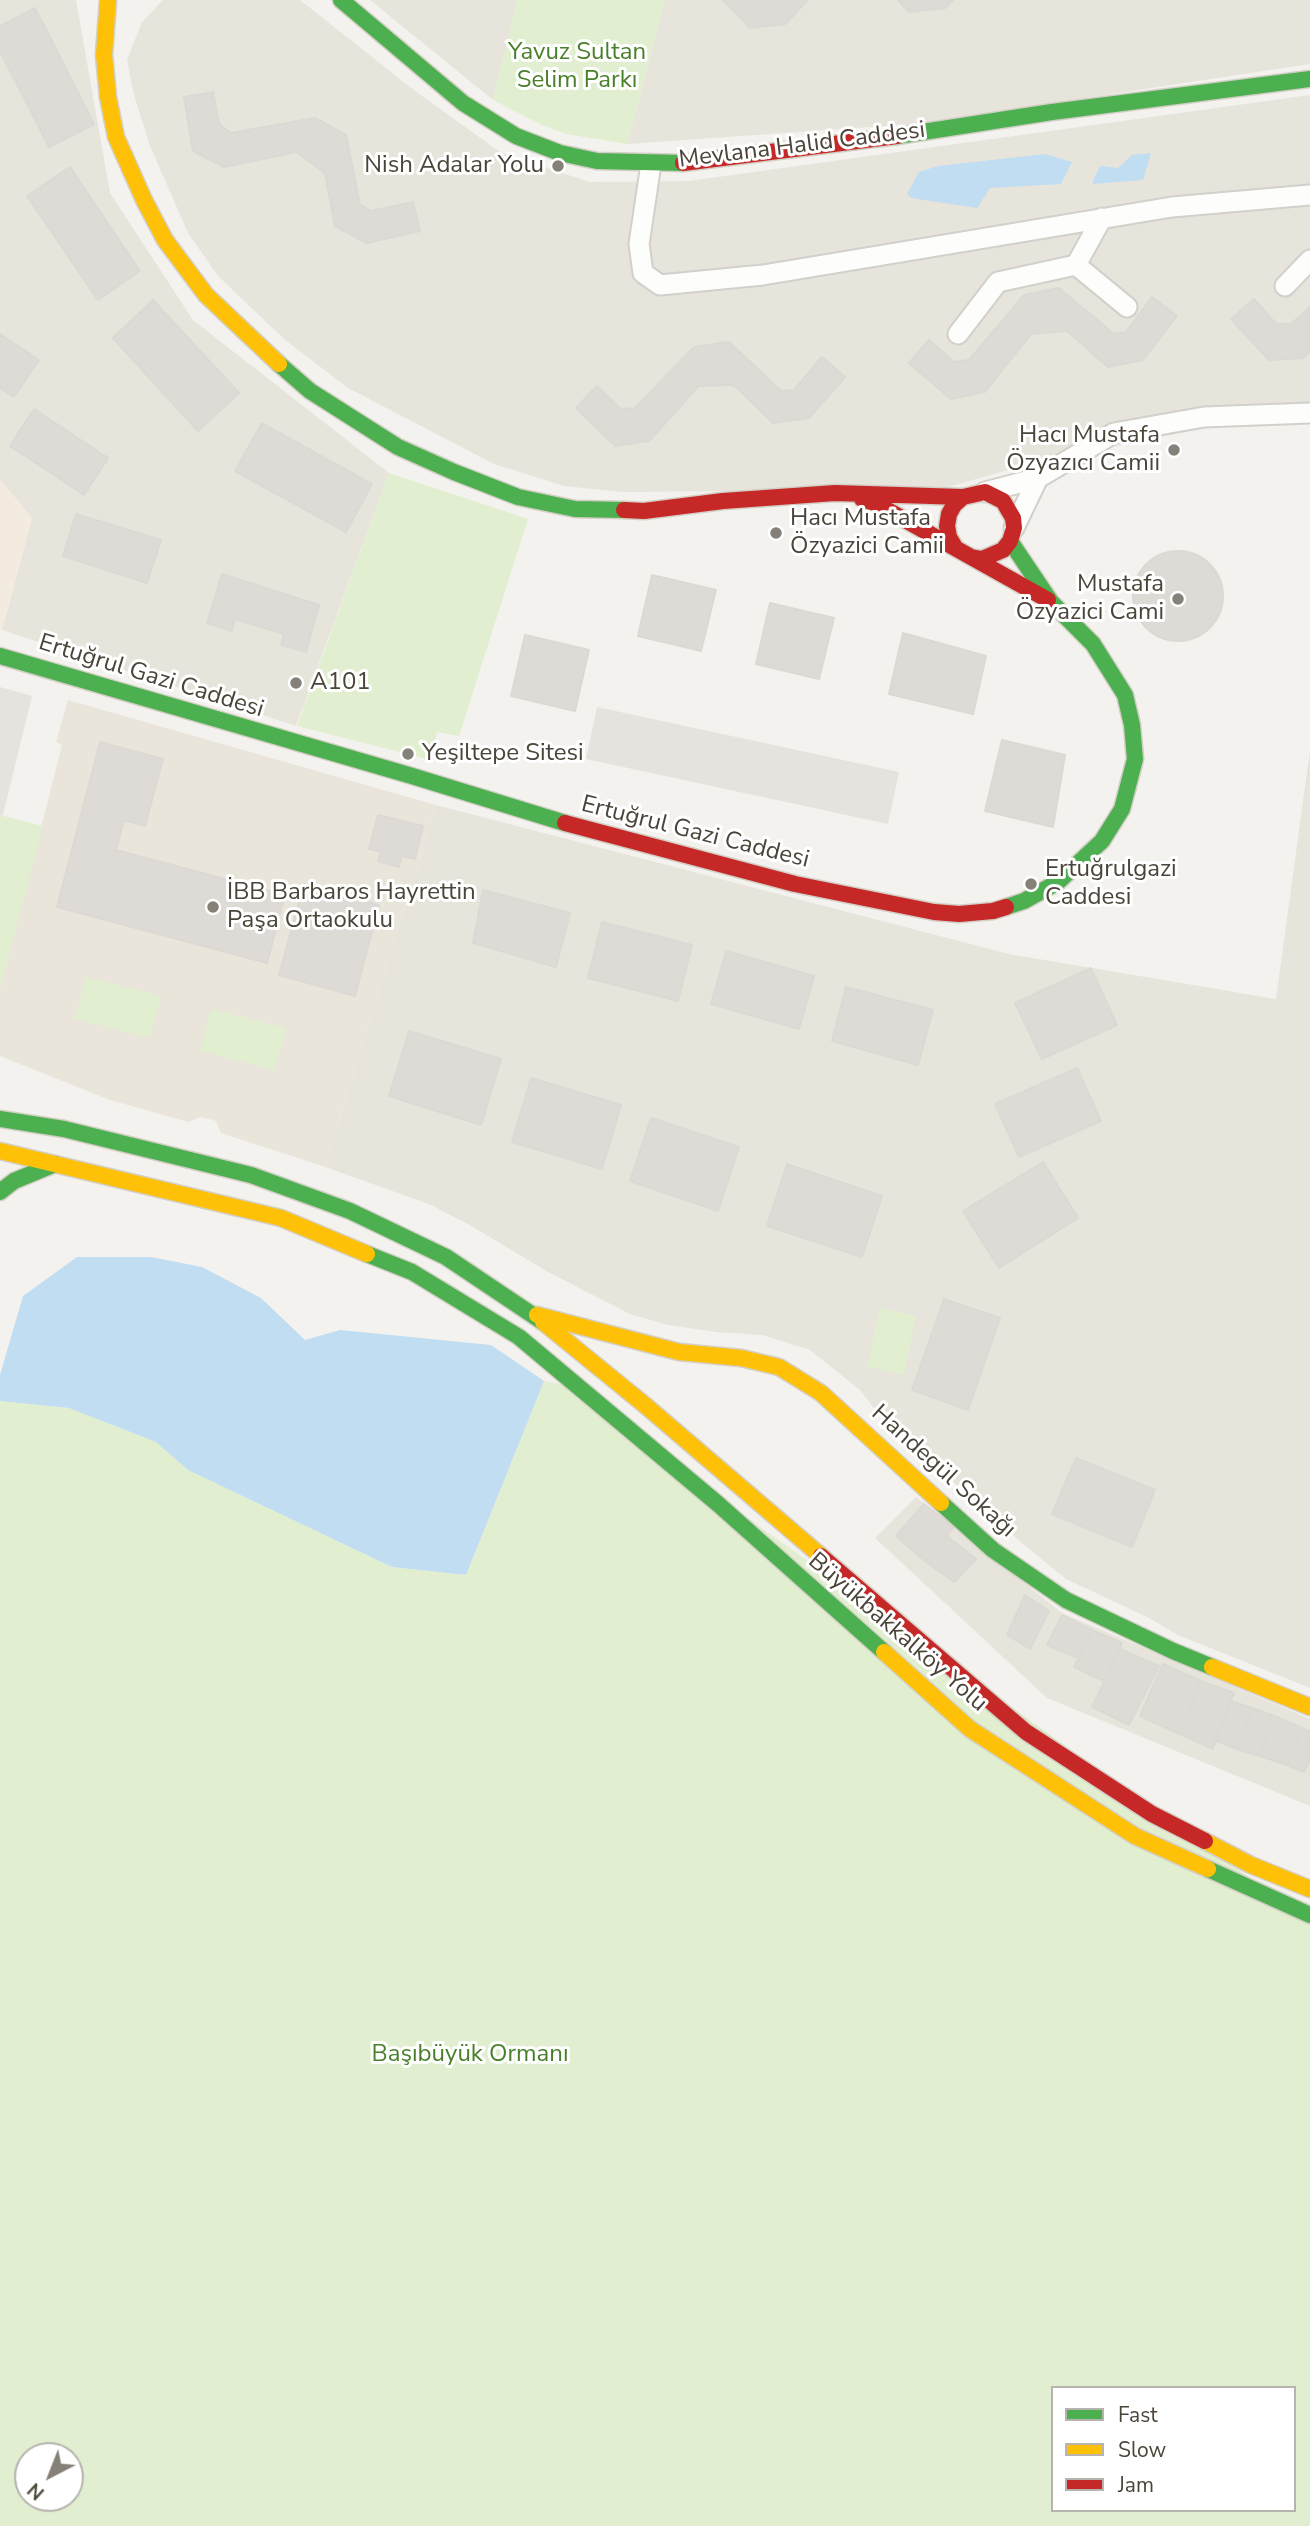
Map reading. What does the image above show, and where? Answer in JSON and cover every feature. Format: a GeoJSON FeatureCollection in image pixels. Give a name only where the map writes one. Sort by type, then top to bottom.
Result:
{"type":"FeatureCollection","features":[{"type":"Feature","properties":{"kind":"main road"},"geometry":{"type":"LineString","coordinates":[[124,0],[110,3],[104,55],[107,97],[116,137],[165,240],[206,295],[249,338],[310,391],[398,447],[518,496],[575,509],[644,511],[723,500],[835,493],[963,497]]}},
{"type":"Feature","properties":{"kind":"main road","name":"Mevlana Halid Caddesi"},"geometry":{"type":"LineString","coordinates":[[341,0],[463,103],[516,136],[560,153],[597,161],[691,163],[848,144],[1052,111],[1310,79]]}},
{"type":"Feature","properties":{"kind":"main road"},"geometry":{"type":"LineString","coordinates":[[835,493],[875,503],[971,558],[982,559],[1003,550],[1012,534],[1013,518],[1003,501],[985,492],[963,497],[954,505],[947,526],[955,547]]}},
{"type":"Feature","properties":{"kind":"main road","name":"Ertuğrul Gazi Caddesi"},"geometry":{"type":"LineString","coordinates":[[0,656],[424,779],[596,833],[795,884],[934,912],[959,914],[993,911],[1024,901],[1058,882],[1073,871],[1102,841],[1122,809],[1135,759],[1132,725],[1125,695],[1093,644],[1051,602],[1012,534]]}},
{"type":"Feature","properties":{"kind":"main road","name":"Ertuğrul Gazi Caddesi"},"geometry":{"type":"LineString","coordinates":[[971,558],[1051,602]]}},
{"type":"Feature","properties":{"kind":"main road"},"geometry":{"type":"LineString","coordinates":[[22,1105],[64,1129]]}},
{"type":"Feature","properties":{"kind":"main road"},"geometry":{"type":"LineString","coordinates":[[0,1119],[64,1129],[251,1175],[350,1211],[446,1257],[534,1314]]}},
{"type":"Feature","properties":{"kind":"main road","name":"Büyükbakkalköy Yolu"},"geometry":{"type":"LineString","coordinates":[[0,1151],[281,1218],[412,1272],[519,1338],[718,1504],[970,1728],[1135,1836],[1310,1914]]}},
{"type":"Feature","properties":{"kind":"main road"},"geometry":{"type":"LineString","coordinates":[[0,1192],[14,1181],[55,1164]]}},
{"type":"Feature","properties":{"kind":"main road"},"geometry":{"type":"LineString","coordinates":[[495,1323],[534,1314]]}},
{"type":"Feature","properties":{"kind":"main road","name":"Handegül Sokağı"},"geometry":{"type":"LineString","coordinates":[[534,1314],[679,1352],[741,1358],[779,1367],[821,1394],[993,1550],[1066,1600],[1173,1651],[1310,1707]]}},
{"type":"Feature","properties":{"kind":"main road","name":"Büyükbakkalköy Yolu"},"geometry":{"type":"LineString","coordinates":[[534,1314],[646,1406],[1026,1732],[1152,1814],[1251,1865],[1310,1889]]}},
{"type":"Feature","properties":{"kind":"street"},"geometry":{"type":"LineString","coordinates":[[651,164],[639,244],[643,273],[660,285],[763,275],[1172,207],[1310,195]]}},
{"type":"Feature","properties":{"kind":"street"},"geometry":{"type":"LineString","coordinates":[[958,334],[998,282],[1076,265],[1102,218]]}},
{"type":"Feature","properties":{"kind":"street"},"geometry":{"type":"LineString","coordinates":[[1285,286],[1310,260]]}},
{"type":"Feature","properties":{"kind":"street"},"geometry":{"type":"LineString","coordinates":[[1076,265],[1127,307]]}},
{"type":"Feature","properties":{"kind":"street"},"geometry":{"type":"LineString","coordinates":[[985,492],[1038,478],[1114,433],[1204,417],[1310,413]]}},
{"type":"Feature","properties":{"kind":"street"},"geometry":{"type":"LineString","coordinates":[[1012,534],[1038,478]]}},
{"type":"Feature","properties":{"kind":"shaded area"},"geometry":{"type":"Polygon","coordinates":[[[0,0],[76,0],[110,193],[193,320],[389,473],[296,726],[2,630],[32,518],[0,480],[0,0]]]}},
{"type":"Feature","properties":{"kind":"shaded area"},"geometry":{"type":"Polygon","coordinates":[[[163,0],[300,0],[415,91],[500,152],[589,182],[689,181],[1310,95],[1310,407],[1036,462],[941,489],[623,492],[564,486],[494,464],[348,388],[284,339],[218,276],[188,233],[150,146],[134,95],[127,60],[142,22],[163,0]]]}},
{"type":"Feature","properties":{"kind":"shaded area"},"geometry":{"type":"Polygon","coordinates":[[[370,0],[517,0],[493,100],[370,0]]]}},
{"type":"Feature","properties":{"kind":"shaded area"},"geometry":{"type":"Polygon","coordinates":[[[665,0],[1310,0],[1310,64],[914,124],[627,144],[665,0]]]}},
{"type":"Feature","properties":{"kind":"shaded area"},"geometry":{"type":"Polygon","coordinates":[[[0,480],[32,518],[2,630],[0,629],[0,480]]]}},
{"type":"Feature","properties":{"kind":"shaded area"},"geometry":{"type":"Polygon","coordinates":[[[0,687],[32,696],[3,815],[0,815],[0,687]]]}},
{"type":"Feature","properties":{"kind":"shaded area","name":"İBB Barbaros Hayrettin Paşa Ortaokulu"},"geometry":{"type":"Polygon","coordinates":[[[68,700],[436,805],[325,1167],[221,1133],[216,1121],[201,1117],[188,1122],[110,1100],[0,1056],[0,989],[62,745],[56,742],[68,700]]]}},
{"type":"Feature","properties":{"kind":"shaded area"},"geometry":{"type":"Polygon","coordinates":[[[597,707],[899,772],[888,824],[586,759],[597,707]]]}},
{"type":"Feature","properties":{"kind":"shaded area"},"geometry":{"type":"Polygon","coordinates":[[[1310,750],[1310,1688],[1178,1635],[1147,1617],[1066,1579],[884,1421],[860,1390],[810,1350],[762,1335],[668,1325],[630,1314],[548,1272],[429,1204],[325,1167],[436,805],[1009,954],[1276,999],[1310,750]]]}},
{"type":"Feature","properties":{"kind":"shaded area"},"geometry":{"type":"Polygon","coordinates":[[[916,1497],[1062,1613],[1310,1719],[1310,1806],[1047,1698],[875,1538],[916,1497]]]}},
{"type":"Feature","properties":{"kind":"green space","name":"Yavuz Sultan Selim Parkı"},"geometry":{"type":"Polygon","coordinates":[[[517,0],[665,0],[627,144],[566,134],[493,100],[517,0]]]}},
{"type":"Feature","properties":{"kind":"green space"},"geometry":{"type":"Polygon","coordinates":[[[389,473],[528,519],[459,736],[437,732],[431,760],[297,726],[389,473]]]}},
{"type":"Feature","properties":{"kind":"green space"},"geometry":{"type":"Polygon","coordinates":[[[0,815],[43,826],[0,989],[0,815]]]}},
{"type":"Feature","properties":{"kind":"green space"},"geometry":{"type":"Polygon","coordinates":[[[86,977],[161,996],[150,1038],[75,1019],[86,977]]]}},
{"type":"Feature","properties":{"kind":"green space"},"geometry":{"type":"Polygon","coordinates":[[[211,1009],[286,1028],[275,1070],[200,1051],[211,1009]]]}},
{"type":"Feature","properties":{"kind":"green space"},"geometry":{"type":"Polygon","coordinates":[[[880,1308],[916,1316],[904,1375],[867,1367],[880,1308]]]}},
{"type":"Feature","properties":{"kind":"green space","name":"Başıbüyük Ormanı"},"geometry":{"type":"Polygon","coordinates":[[[544,1381],[561,1384],[1310,1921],[1310,2526],[0,2526],[0,1401],[69,1408],[156,1442],[188,1470],[392,1567],[466,1575],[544,1381]]]}},
{"type":"Feature","properties":{"kind":"water"},"geometry":{"type":"Polygon","coordinates":[[[1151,153],[1143,180],[1093,184],[1100,166],[1118,168],[1132,155],[1151,153]]]}},
{"type":"Feature","properties":{"kind":"water"},"geometry":{"type":"Polygon","coordinates":[[[1045,154],[1072,162],[1061,184],[990,188],[977,208],[911,198],[907,194],[919,172],[938,166],[1045,154]]]}},
{"type":"Feature","properties":{"kind":"water"},"geometry":{"type":"Polygon","coordinates":[[[77,1257],[151,1257],[202,1267],[261,1298],[305,1340],[340,1330],[491,1345],[544,1381],[466,1575],[392,1567],[188,1470],[156,1442],[69,1408],[0,1401],[0,1375],[23,1296],[77,1257]]]}},
{"type":"Feature","properties":{"kind":"building"},"geometry":{"type":"Polygon","coordinates":[[[723,0],[808,0],[785,24],[750,28],[723,0]]]}},
{"type":"Feature","properties":{"kind":"building"},"geometry":{"type":"Polygon","coordinates":[[[898,0],[953,0],[945,8],[909,12],[898,0]]]}},
{"type":"Feature","properties":{"kind":"building"},"geometry":{"type":"Polygon","coordinates":[[[35,8],[94,124],[49,147],[0,51],[0,26],[35,8]]]}},
{"type":"Feature","properties":{"kind":"building"},"geometry":{"type":"Polygon","coordinates":[[[213,92],[219,124],[231,133],[315,118],[346,135],[360,205],[371,211],[413,202],[420,231],[367,243],[335,226],[325,173],[296,152],[224,167],[193,151],[184,97],[213,92]]]}},
{"type":"Feature","properties":{"kind":"building"},"geometry":{"type":"Polygon","coordinates":[[[70,167],[140,271],[98,300],[27,196],[70,167]]]}},
{"type":"Feature","properties":{"kind":"building"},"geometry":{"type":"Polygon","coordinates":[[[1059,288],[1114,334],[1126,332],[1152,297],[1177,316],[1143,360],[1108,367],[1067,331],[1031,334],[985,392],[951,399],[909,363],[929,340],[954,362],[969,360],[1024,295],[1059,288]]]}},
{"type":"Feature","properties":{"kind":"building"},"geometry":{"type":"Polygon","coordinates":[[[1254,299],[1276,324],[1291,324],[1310,307],[1310,351],[1303,358],[1269,360],[1231,319],[1254,299]]]}},
{"type":"Feature","properties":{"kind":"building"},"geometry":{"type":"Polygon","coordinates":[[[153,300],[239,393],[198,431],[113,338],[153,300]]]}},
{"type":"Feature","properties":{"kind":"building"},"geometry":{"type":"Polygon","coordinates":[[[0,334],[39,360],[14,397],[0,388],[0,334]]]}},
{"type":"Feature","properties":{"kind":"building"},"geometry":{"type":"Polygon","coordinates":[[[729,342],[781,391],[794,390],[822,357],[845,377],[809,418],[773,423],[734,385],[699,386],[649,441],[615,446],[576,408],[597,386],[621,409],[635,408],[694,347],[729,342]]]}},
{"type":"Feature","properties":{"kind":"building"},"geometry":{"type":"Polygon","coordinates":[[[34,409],[108,458],[84,495],[10,446],[34,409]]]}},
{"type":"Feature","properties":{"kind":"building"},"geometry":{"type":"Polygon","coordinates":[[[262,423],[372,484],[346,532],[235,471],[262,423]]]}},
{"type":"Feature","properties":{"kind":"building"},"geometry":{"type":"Polygon","coordinates":[[[76,514],[161,540],[147,583],[63,556],[76,514]]]}},
{"type":"Feature","properties":{"kind":"building","name":"Mustafa Özyazici Cami"},"geometry":{"type":"Polygon","coordinates":[[[1178,551],[1195,555],[1210,564],[1219,579],[1223,596],[1219,613],[1210,628],[1195,637],[1178,641],[1161,637],[1146,628],[1137,613],[1133,596],[1137,579],[1146,564],[1161,555],[1178,551]]]}},
{"type":"Feature","properties":{"kind":"building"},"geometry":{"type":"Polygon","coordinates":[[[222,574],[319,605],[306,652],[281,645],[284,634],[235,619],[232,631],[207,623],[222,574]]]}},
{"type":"Feature","properties":{"kind":"building"},"geometry":{"type":"Polygon","coordinates":[[[652,575],[716,590],[701,651],[638,636],[652,575]]]}},
{"type":"Feature","properties":{"kind":"building"},"geometry":{"type":"Polygon","coordinates":[[[770,603],[834,618],[819,679],[756,664],[770,603]]]}},
{"type":"Feature","properties":{"kind":"building"},"geometry":{"type":"Polygon","coordinates":[[[903,633],[986,656],[973,714],[889,694],[903,633]]]}},
{"type":"Feature","properties":{"kind":"building"},"geometry":{"type":"Polygon","coordinates":[[[525,635],[589,650],[575,711],[511,696],[525,635]]]}},
{"type":"Feature","properties":{"kind":"building"},"geometry":{"type":"Polygon","coordinates":[[[1002,740],[1065,755],[1053,827],[985,811],[1002,740]]]}},
{"type":"Feature","properties":{"kind":"building"},"geometry":{"type":"Polygon","coordinates":[[[100,742],[163,759],[145,826],[124,820],[116,850],[285,895],[267,963],[57,907],[100,742]]]}},
{"type":"Feature","properties":{"kind":"building"},"geometry":{"type":"Polygon","coordinates":[[[378,815],[423,826],[415,859],[402,856],[399,867],[378,861],[381,852],[369,849],[378,815]]]}},
{"type":"Feature","properties":{"kind":"building"},"geometry":{"type":"Polygon","coordinates":[[[304,884],[379,905],[355,996],[279,975],[304,884]]]}},
{"type":"Feature","properties":{"kind":"building"},"geometry":{"type":"Polygon","coordinates":[[[483,890],[570,913],[556,967],[473,943],[483,890]]]}},
{"type":"Feature","properties":{"kind":"building"},"geometry":{"type":"Polygon","coordinates":[[[602,922],[692,945],[678,1001],[588,978],[602,922]]]}},
{"type":"Feature","properties":{"kind":"building"},"geometry":{"type":"Polygon","coordinates":[[[726,951],[814,976],[799,1029],[711,1004],[726,951]]]}},
{"type":"Feature","properties":{"kind":"building"},"geometry":{"type":"Polygon","coordinates":[[[1091,968],[1117,1025],[1042,1059],[1015,1003],[1091,968]]]}},
{"type":"Feature","properties":{"kind":"building"},"geometry":{"type":"Polygon","coordinates":[[[846,987],[933,1010],[918,1065],[832,1041],[846,987]]]}},
{"type":"Feature","properties":{"kind":"building"},"geometry":{"type":"Polygon","coordinates":[[[409,1031],[501,1059],[481,1125],[389,1096],[409,1031]]]}},
{"type":"Feature","properties":{"kind":"building"},"geometry":{"type":"Polygon","coordinates":[[[1077,1068],[1101,1121],[1019,1157],[995,1104],[1077,1068]]]}},
{"type":"Feature","properties":{"kind":"building"},"geometry":{"type":"Polygon","coordinates":[[[531,1078],[621,1105],[602,1169],[512,1142],[531,1078]]]}},
{"type":"Feature","properties":{"kind":"building"},"geometry":{"type":"Polygon","coordinates":[[[651,1118],[739,1147],[718,1211],[630,1181],[651,1118]]]}},
{"type":"Feature","properties":{"kind":"building"},"geometry":{"type":"Polygon","coordinates":[[[1043,1162],[1078,1218],[999,1268],[963,1211],[1043,1162]]]}},
{"type":"Feature","properties":{"kind":"building"},"geometry":{"type":"Polygon","coordinates":[[[787,1164],[882,1196],[862,1257],[767,1226],[787,1164]]]}},
{"type":"Feature","properties":{"kind":"building"},"geometry":{"type":"Polygon","coordinates":[[[944,1299],[1000,1318],[968,1410],[912,1390],[944,1299]]]}},
{"type":"Feature","properties":{"kind":"building"},"geometry":{"type":"Polygon","coordinates":[[[1076,1458],[1155,1490],[1132,1547],[1052,1514],[1076,1458]]]}},
{"type":"Feature","properties":{"kind":"building"},"geometry":{"type":"Polygon","coordinates":[[[924,1504],[954,1527],[925,1561],[896,1536],[924,1504]]]}},
{"type":"Feature","properties":{"kind":"building"},"geometry":{"type":"Polygon","coordinates":[[[947,1536],[976,1559],[954,1582],[925,1561],[947,1536]]]}},
{"type":"Feature","properties":{"kind":"building"},"geometry":{"type":"Polygon","coordinates":[[[1025,1595],[1049,1611],[1030,1649],[1007,1635],[1025,1595]]]}},
{"type":"Feature","properties":{"kind":"building"},"geometry":{"type":"Polygon","coordinates":[[[1062,1615],[1092,1630],[1078,1658],[1047,1645],[1062,1615]]]}},
{"type":"Feature","properties":{"kind":"building"},"geometry":{"type":"Polygon","coordinates":[[[1092,1630],[1122,1643],[1104,1681],[1074,1667],[1092,1630]]]}},
{"type":"Feature","properties":{"kind":"building"},"geometry":{"type":"Polygon","coordinates":[[[1120,1649],[1159,1666],[1129,1725],[1092,1707],[1120,1649]]]}},
{"type":"Feature","properties":{"kind":"building"},"geometry":{"type":"Polygon","coordinates":[[[1163,1664],[1201,1681],[1180,1734],[1140,1716],[1163,1664]]]}},
{"type":"Feature","properties":{"kind":"building"},"geometry":{"type":"Polygon","coordinates":[[[1201,1681],[1234,1693],[1213,1749],[1180,1734],[1201,1681]]]}},
{"type":"Feature","properties":{"kind":"building"},"geometry":{"type":"Polygon","coordinates":[[[1231,1701],[1252,1708],[1237,1749],[1215,1740],[1231,1701]]]}},
{"type":"Feature","properties":{"kind":"building"},"geometry":{"type":"Polygon","coordinates":[[[1252,1708],[1272,1715],[1260,1756],[1237,1749],[1252,1708]]]}},
{"type":"Feature","properties":{"kind":"building"},"geometry":{"type":"Polygon","coordinates":[[[1272,1715],[1302,1728],[1287,1765],[1260,1756],[1272,1715]]]}},
{"type":"Feature","properties":{"kind":"building"},"geometry":{"type":"Polygon","coordinates":[[[1302,1728],[1310,1731],[1310,1759],[1304,1772],[1287,1765],[1302,1728]]]}},
{"type":"Feature","properties":{"kind":"traffic: fast"},"geometry":{"type":"LineString","coordinates":[[341,0],[463,103],[516,136],[560,153],[597,161],[683,163]]}},
{"type":"Feature","properties":{"kind":"traffic: fast"},"geometry":{"type":"LineString","coordinates":[[897,136],[1052,112],[1310,79]]}},
{"type":"Feature","properties":{"kind":"traffic: fast"},"geometry":{"type":"LineString","coordinates":[[279,364],[310,391],[398,447],[454,472],[518,497],[575,509],[624,510]]}},
{"type":"Feature","properties":{"kind":"traffic: fast"},"geometry":{"type":"LineString","coordinates":[[1006,907],[1024,901],[1058,882],[1102,841],[1122,809],[1135,759],[1132,725],[1125,695],[1093,644],[1051,602],[1010,541]]}},
{"type":"Feature","properties":{"kind":"traffic: fast"},"geometry":{"type":"LineString","coordinates":[[0,656],[565,823]]}},
{"type":"Feature","properties":{"kind":"traffic: fast"},"geometry":{"type":"LineString","coordinates":[[0,1119],[64,1129],[251,1175],[350,1211],[446,1257],[543,1322]]}},
{"type":"Feature","properties":{"kind":"traffic: fast"},"geometry":{"type":"LineString","coordinates":[[0,1192],[14,1181],[55,1164]]}},
{"type":"Feature","properties":{"kind":"traffic: fast"},"geometry":{"type":"LineString","coordinates":[[367,1254],[412,1272],[519,1337],[718,1504],[884,1652]]}},
{"type":"Feature","properties":{"kind":"traffic: fast"},"geometry":{"type":"LineString","coordinates":[[941,1503],[993,1550],[1066,1600],[1212,1667]]}},
{"type":"Feature","properties":{"kind":"traffic: fast"},"geometry":{"type":"LineString","coordinates":[[1208,1869],[1310,1915]]}},
{"type":"Feature","properties":{"kind":"traffic: slow"},"geometry":{"type":"LineString","coordinates":[[108,0],[104,55],[108,97],[116,137],[144,200],[165,240],[206,295],[279,364]]}},
{"type":"Feature","properties":{"kind":"traffic: slow"},"geometry":{"type":"LineString","coordinates":[[0,1151],[281,1218],[367,1254]]}},
{"type":"Feature","properties":{"kind":"traffic: slow"},"geometry":{"type":"LineString","coordinates":[[537,1315],[679,1352],[741,1358],[779,1367],[821,1393],[941,1503]]}},
{"type":"Feature","properties":{"kind":"traffic: slow"},"geometry":{"type":"LineString","coordinates":[[543,1322],[821,1556]]}},
{"type":"Feature","properties":{"kind":"traffic: slow"},"geometry":{"type":"LineString","coordinates":[[884,1652],[970,1729],[1135,1836],[1208,1869]]}},
{"type":"Feature","properties":{"kind":"traffic: slow"},"geometry":{"type":"LineString","coordinates":[[1212,1667],[1310,1707]]}},
{"type":"Feature","properties":{"kind":"traffic: slow"},"geometry":{"type":"LineString","coordinates":[[1205,1841],[1251,1865],[1310,1889]]}},
{"type":"Feature","properties":{"kind":"traffic: jam"},"geometry":{"type":"LineString","coordinates":[[683,163],[897,136]]}},
{"type":"Feature","properties":{"kind":"traffic: jam"},"geometry":{"type":"LineString","coordinates":[[862,499],[875,503],[971,557],[982,559],[1003,550],[1010,541],[1014,528],[1013,518],[1003,501],[985,492],[963,497],[954,505],[947,526],[955,547]]}},
{"type":"Feature","properties":{"kind":"traffic: jam"},"geometry":{"type":"LineString","coordinates":[[624,510],[644,511],[723,501],[835,493],[963,497]]}},
{"type":"Feature","properties":{"kind":"traffic: jam"},"geometry":{"type":"LineString","coordinates":[[971,557],[1048,600]]}},
{"type":"Feature","properties":{"kind":"traffic: jam"},"geometry":{"type":"LineString","coordinates":[[565,823],[795,884],[934,912],[959,914],[1006,907]]}},
{"type":"Feature","properties":{"kind":"traffic: jam"},"geometry":{"type":"LineString","coordinates":[[821,1556],[1026,1732],[1152,1814],[1205,1841]]}},
{"type":"Feature","properties":{"kind":"place","name":"Nish Adalar Yolu"},"geometry":{"type":"Point","coordinates":[558,166]}},
{"type":"Feature","properties":{"kind":"place","name":"Hacı Mustafa Özyazıcı Camii"},"geometry":{"type":"Point","coordinates":[1174,450]}},
{"type":"Feature","properties":{"kind":"place","name":"Hacı Mustafa Özyazici Camii"},"geometry":{"type":"Point","coordinates":[776,533]}},
{"type":"Feature","properties":{"kind":"place","name":"Mustafa Özyazici Cami"},"geometry":{"type":"Point","coordinates":[1178,599]}},
{"type":"Feature","properties":{"kind":"place","name":"A101"},"geometry":{"type":"Point","coordinates":[296,683]}},
{"type":"Feature","properties":{"kind":"place","name":"Yeşiltepe Sitesi"},"geometry":{"type":"Point","coordinates":[408,754]}},
{"type":"Feature","properties":{"kind":"place","name":"Ertuğrulgazi Caddesi"},"geometry":{"type":"Point","coordinates":[1031,884]}},
{"type":"Feature","properties":{"kind":"place","name":"İBB Barbaros Hayrettin Paşa Ortaokulu"},"geometry":{"type":"Point","coordinates":[213,907]}}]}
